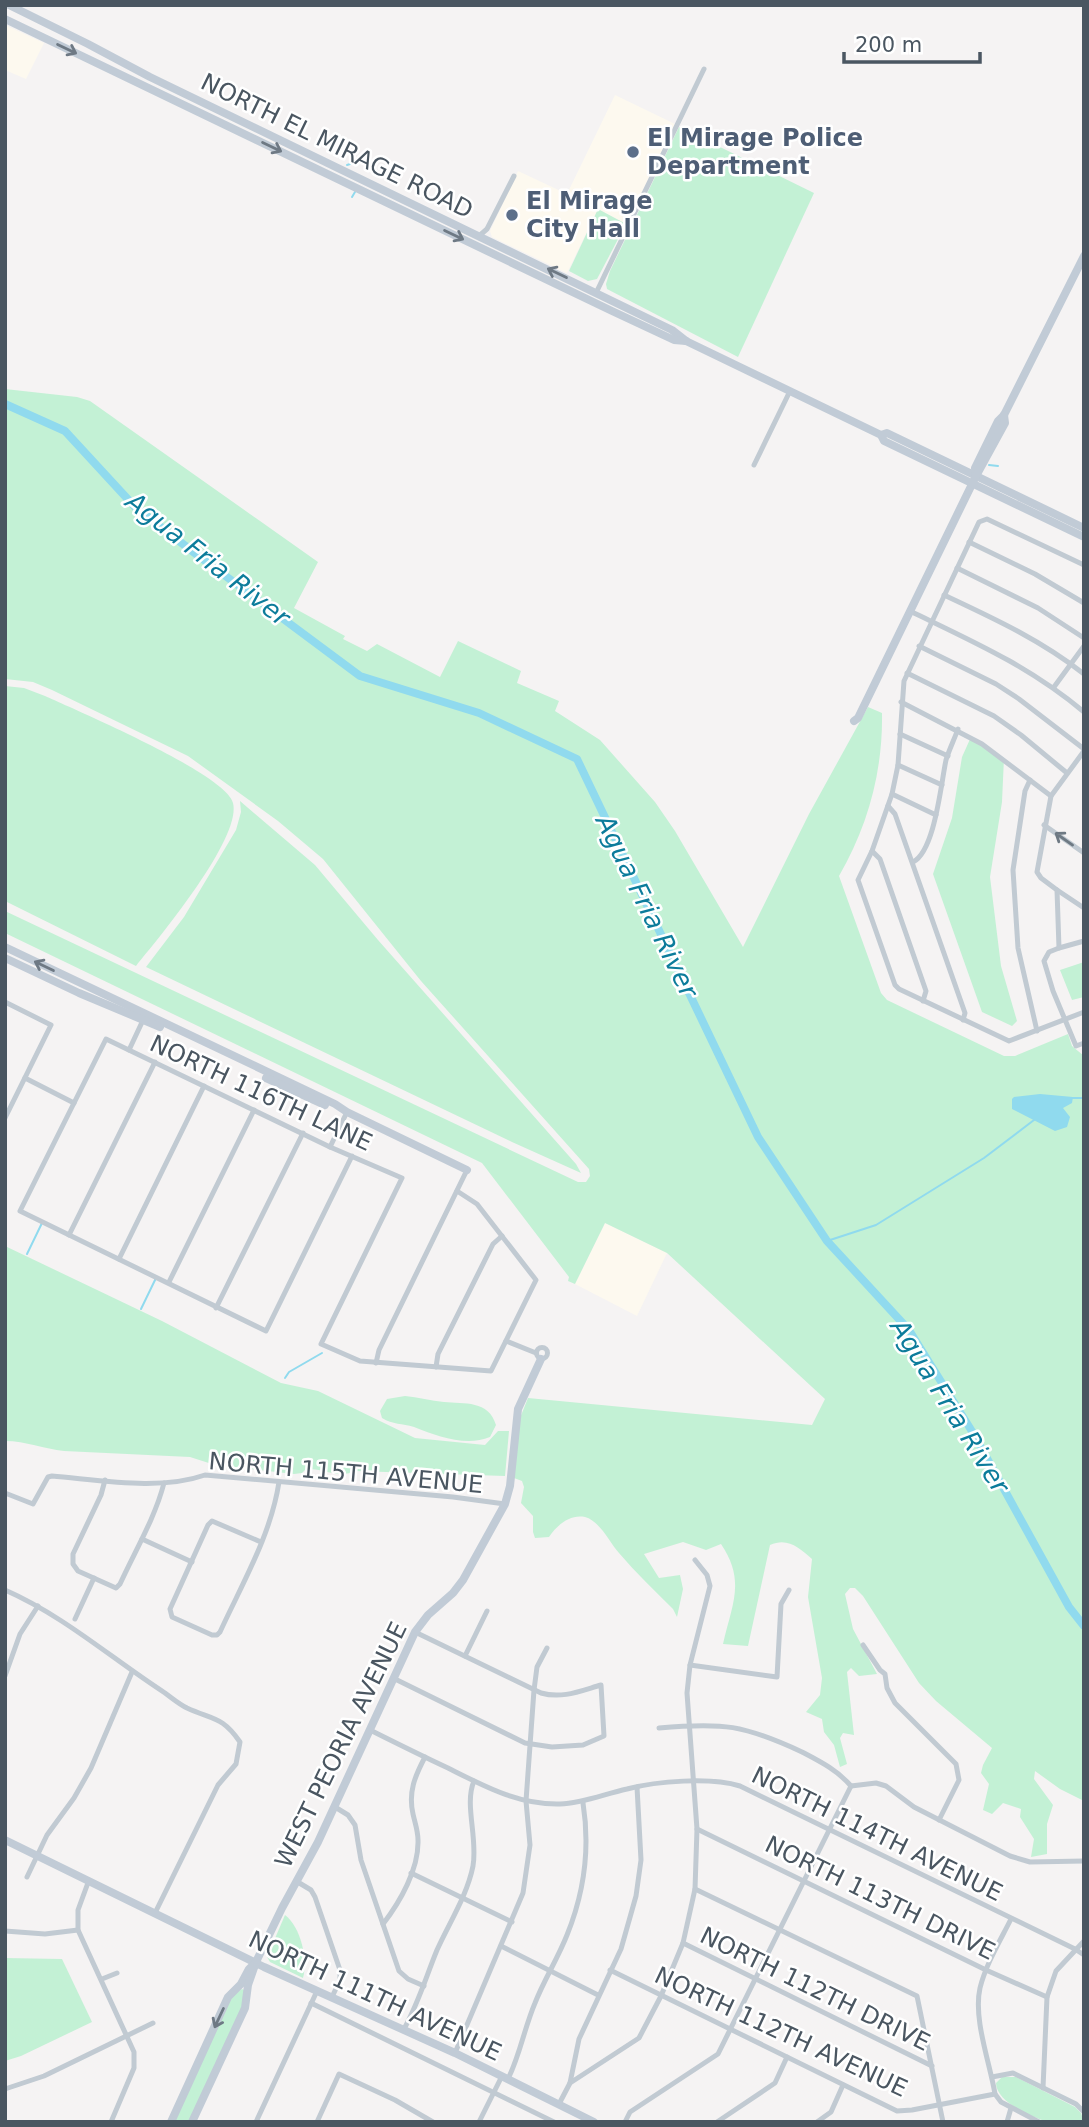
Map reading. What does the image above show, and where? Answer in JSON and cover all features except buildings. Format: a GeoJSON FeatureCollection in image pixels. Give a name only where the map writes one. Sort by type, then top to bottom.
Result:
{"type":"FeatureCollection","features":[{"type":"Feature","properties":{"kind":"street","name":"NORTH EL MIRAGE ROAD"},"geometry":{"type":"LineString","coordinates":[[9,5],[150,77],[596,292],[676,337]]}},
{"type":"Feature","properties":{"kind":"street","name":"NORTH EL MIRAGE ROAD"},"geometry":{"type":"LineString","coordinates":[[5,19],[592,301],[686,341],[881,435],[884,441],[1084,528]]}},
{"type":"Feature","properties":{"kind":"street"},"geometry":{"type":"LineString","coordinates":[[592,301],[704,69]]}},
{"type":"Feature","properties":{"kind":"street"},"geometry":{"type":"LineString","coordinates":[[146,86],[150,77]]}},
{"type":"Feature","properties":{"kind":"street"},"geometry":{"type":"LineString","coordinates":[[250,136],[254,127]]}},
{"type":"Feature","properties":{"kind":"street"},"geometry":{"type":"LineString","coordinates":[[348,184],[353,175]]}},
{"type":"Feature","properties":{"kind":"street"},"geometry":{"type":"LineString","coordinates":[[479,236],[487,229],[514,176]]}},
{"type":"Feature","properties":{"kind":"street"},"geometry":{"type":"LineString","coordinates":[[854,721],[858,718],[1004,423],[1004,415],[1084,256]]}},
{"type":"Feature","properties":{"kind":"street"},"geometry":{"type":"LineString","coordinates":[[754,465],[790,391]]}},
{"type":"Feature","properties":{"kind":"street","name":"NORTH EL MIRAGE ROAD"},"geometry":{"type":"LineString","coordinates":[[974,480],[1084,537]]}},
{"type":"Feature","properties":{"kind":"street"},"geometry":{"type":"LineString","coordinates":[[1084,565],[983,519],[969,542],[907,674],[901,702],[898,765],[892,794],[872,851],[858,880],[884,956],[899,989],[1009,1041],[1084,1012]]}},
{"type":"Feature","properties":{"kind":"street"},"geometry":{"type":"LineString","coordinates":[[969,542],[1084,603]]}},
{"type":"Feature","properties":{"kind":"street"},"geometry":{"type":"LineString","coordinates":[[957,568],[1038,608],[1084,638]]}},
{"type":"Feature","properties":{"kind":"street"},"geometry":{"type":"LineString","coordinates":[[944,595],[1003,622],[1084,674]]}},
{"type":"Feature","properties":{"kind":"street"},"geometry":{"type":"LineString","coordinates":[[910,611],[994,651],[1054,687],[1084,712]]}},
{"type":"Feature","properties":{"kind":"street"},"geometry":{"type":"LineString","coordinates":[[919,646],[1003,689],[1084,750],[1051,796],[1037,872],[1041,878],[1084,908]]}},
{"type":"Feature","properties":{"kind":"street"},"geometry":{"type":"LineString","coordinates":[[1054,687],[1084,646]]}},
{"type":"Feature","properties":{"kind":"street"},"geometry":{"type":"LineString","coordinates":[[907,674],[994,716],[1021,734],[1067,773]]}},
{"type":"Feature","properties":{"kind":"street"},"geometry":{"type":"LineString","coordinates":[[901,702],[958,729],[993,751],[1051,796]]}},
{"type":"Feature","properties":{"kind":"street"},"geometry":{"type":"LineString","coordinates":[[913,862],[922,853],[936,815],[948,755],[958,729]]}},
{"type":"Feature","properties":{"kind":"street"},"geometry":{"type":"LineString","coordinates":[[900,734],[948,755]]}},
{"type":"Feature","properties":{"kind":"street"},"geometry":{"type":"LineString","coordinates":[[898,765],[942,785]]}},
{"type":"Feature","properties":{"kind":"street"},"geometry":{"type":"LineString","coordinates":[[1030,780],[1025,791],[1013,870],[1018,948],[1037,1031]]}},
{"type":"Feature","properties":{"kind":"street"},"geometry":{"type":"LineString","coordinates":[[892,794],[936,815]]}},
{"type":"Feature","properties":{"kind":"street"},"geometry":{"type":"LineString","coordinates":[[888,806],[895,814],[913,862],[965,1013],[963,1020]]}},
{"type":"Feature","properties":{"kind":"street"},"geometry":{"type":"LineString","coordinates":[[1044,825],[1084,853]]}},
{"type":"Feature","properties":{"kind":"street"},"geometry":{"type":"LineString","coordinates":[[872,851],[880,859],[926,991],[923,1001]]}},
{"type":"Feature","properties":{"kind":"street"},"geometry":{"type":"LineString","coordinates":[[1057,890],[1059,948]]}},
{"type":"Feature","properties":{"kind":"street"},"geometry":{"type":"LineString","coordinates":[[1084,941],[1049,952],[1044,961],[1076,1046],[1084,1043]]}},
{"type":"Feature","properties":{"kind":"street"},"geometry":{"type":"LineString","coordinates":[[5,947],[309,1098],[347,1112],[467,1170],[379,1350],[376,1363]]}},
{"type":"Feature","properties":{"kind":"street"},"geometry":{"type":"LineString","coordinates":[[5,958],[79,993],[144,1017]]}},
{"type":"Feature","properties":{"kind":"street"},"geometry":{"type":"LineString","coordinates":[[5,1002],[51,1025],[5,1118]]}},
{"type":"Feature","properties":{"kind":"street"},"geometry":{"type":"LineString","coordinates":[[128,1050],[144,1017]]}},
{"type":"Feature","properties":{"kind":"street","name":"NORTH 116TH LANE"},"geometry":{"type":"LineString","coordinates":[[74,1103],[106,1039],[330,1147],[402,1178],[323,1345]]}},
{"type":"Feature","properties":{"kind":"street"},"geometry":{"type":"LineString","coordinates":[[69,1235],[155,1062]]}},
{"type":"Feature","properties":{"kind":"street"},"geometry":{"type":"LineString","coordinates":[[25,1078],[74,1103],[20,1211],[266,1331],[352,1156]]}},
{"type":"Feature","properties":{"kind":"street"},"geometry":{"type":"LineString","coordinates":[[119,1259],[204,1086]]}},
{"type":"Feature","properties":{"kind":"street"},"geometry":{"type":"LineString","coordinates":[[169,1282],[254,1110]]}},
{"type":"Feature","properties":{"kind":"street"},"geometry":{"type":"LineString","coordinates":[[330,1147],[347,1112]]}},
{"type":"Feature","properties":{"kind":"street"},"geometry":{"type":"LineString","coordinates":[[216,1308],[303,1133]]}},
{"type":"Feature","properties":{"kind":"street"},"geometry":{"type":"LineString","coordinates":[[322,1353],[323,1345],[354,1360],[491,1371],[536,1280],[477,1204],[457,1191]]}},
{"type":"Feature","properties":{"kind":"street"},"geometry":{"type":"LineString","coordinates":[[436,1367],[438,1354],[493,1244],[502,1236]]}},
{"type":"Feature","properties":{"kind":"street"},"geometry":{"type":"LineString","coordinates":[[506,1340],[539,1356]]}},
{"type":"Feature","properties":{"kind":"street","name":"WEST PEORIA AVENUE"},"geometry":{"type":"LineString","coordinates":[[192,2122],[245,2008],[248,1985],[256,1962],[335,1807],[415,1632],[463,1580],[505,1504],[510,1486],[517,1409],[539,1356]]}},
{"type":"Feature","properties":{"kind":"street","name":"NORTH 115TH AVENUE"},"geometry":{"type":"LineString","coordinates":[[5,1493],[33,1504],[48,1477],[164,1483],[185,1482],[205,1475],[505,1504]]}},
{"type":"Feature","properties":{"kind":"street"},"geometry":{"type":"LineString","coordinates":[[105,1480],[101,1495],[73,1554],[73,1564],[78,1571],[116,1588],[142,1539],[164,1483]]}},
{"type":"Feature","properties":{"kind":"street"},"geometry":{"type":"LineString","coordinates":[[261,1542],[212,1521],[170,1609],[172,1617],[217,1635],[261,1542],[275,1506],[279,1482]]}},
{"type":"Feature","properties":{"kind":"street"},"geometry":{"type":"LineString","coordinates":[[142,1539],[192,1562]]}},
{"type":"Feature","properties":{"kind":"street"},"geometry":{"type":"LineString","coordinates":[[570,2083],[639,2038],[661,1996],[683,1943],[695,1888],[697,1829],[687,1693],[690,1665],[710,1586],[707,1575],[695,1560]]}},
{"type":"Feature","properties":{"kind":"street"},"geometry":{"type":"LineString","coordinates":[[75,1619],[94,1578]]}},
{"type":"Feature","properties":{"kind":"street"},"geometry":{"type":"LineString","coordinates":[[5,1590],[38,1606],[95,1642],[132,1672],[187,1708],[210,1715],[229,1726],[240,1742],[236,1764],[218,1784],[155,1913]]}},
{"type":"Feature","properties":{"kind":"street"},"geometry":{"type":"LineString","coordinates":[[690,1665],[777,1677],[781,1604],[789,1590]]}},
{"type":"Feature","properties":{"kind":"street"},"geometry":{"type":"LineString","coordinates":[[5,1676],[20,1634],[38,1606]]}},
{"type":"Feature","properties":{"kind":"street"},"geometry":{"type":"LineString","coordinates":[[465,1656],[487,1611]]}},
{"type":"Feature","properties":{"kind":"street"},"geometry":{"type":"LineString","coordinates":[[394,1678],[530,1744],[552,1748],[583,1745],[604,1736],[601,1685],[564,1696],[551,1696],[415,1632]]}},
{"type":"Feature","properties":{"kind":"street"},"geometry":{"type":"LineString","coordinates":[[863,1645],[885,1674],[887,1688],[895,1703],[956,1764],[959,1780],[939,1820]]}},
{"type":"Feature","properties":{"kind":"street"},"geometry":{"type":"LineString","coordinates":[[455,2053],[523,1893],[529,1862],[530,1837],[526,1801],[534,1690],[537,1667],[547,1648]]}},
{"type":"Feature","properties":{"kind":"street"},"geometry":{"type":"LineString","coordinates":[[27,1877],[37,1854],[91,1768],[132,1672]]}},
{"type":"Feature","properties":{"kind":"street"},"geometry":{"type":"LineString","coordinates":[[887,1710],[895,1703]]}},
{"type":"Feature","properties":{"kind":"street"},"geometry":{"type":"LineString","coordinates":[[659,1728],[725,1725],[763,1734],[832,1768],[851,1786]]}},
{"type":"Feature","properties":{"kind":"street","name":"NORTH 114TH AVENUE"},"geometry":{"type":"LineString","coordinates":[[370,1730],[503,1795],[526,1801],[556,1804],[583,1802],[656,1783],[724,1782],[740,1786],[1084,1955]]}},
{"type":"Feature","properties":{"kind":"street"},"geometry":{"type":"LineString","coordinates":[[383,1924],[392,1913],[411,1873],[418,1839],[411,1789],[425,1757]]}},
{"type":"Feature","properties":{"kind":"street"},"geometry":{"type":"LineString","coordinates":[[404,2029],[470,1876],[475,1831],[469,1794],[474,1781]]}},
{"type":"Feature","properties":{"kind":"street"},"geometry":{"type":"LineString","coordinates":[[851,1786],[876,1783],[886,1786],[914,1807],[1010,1856],[1030,1862],[1084,1861]]}},
{"type":"Feature","properties":{"kind":"street"},"geometry":{"type":"LineString","coordinates":[[625,2122],[630,2112],[718,2054],[851,1786]]}},
{"type":"Feature","properties":{"kind":"street"},"geometry":{"type":"LineString","coordinates":[[559,2104],[570,2083],[579,2039],[621,1949],[636,1896],[641,1860],[637,1787]]}},
{"type":"Feature","properties":{"kind":"street"},"geometry":{"type":"LineString","coordinates":[[479,2122],[494,2092],[519,2057],[524,2032],[535,2002],[567,1936],[581,1891],[586,1843],[583,1802]]}},
{"type":"Feature","properties":{"kind":"street"},"geometry":{"type":"LineString","coordinates":[[335,1807],[348,1815],[355,1825],[361,1860],[399,1971],[408,1979],[424,1986]]}},
{"type":"Feature","properties":{"kind":"street","name":"NORTH 113TH DRIVE"},"geometry":{"type":"LineString","coordinates":[[697,1829],[1047,1997]]}},
{"type":"Feature","properties":{"kind":"street","name":"NORTH 111TH AVENUE"},"geometry":{"type":"LineString","coordinates":[[5,1840],[317,1991],[455,2053],[594,2122]]}},
{"type":"Feature","properties":{"kind":"street"},"geometry":{"type":"LineString","coordinates":[[411,1873],[512,1922]]}},
{"type":"Feature","properties":{"kind":"street"},"geometry":{"type":"LineString","coordinates":[[89,1881],[78,1910],[78,1930],[129,2035],[134,2052],[134,2068],[111,2122]]}},
{"type":"Feature","properties":{"kind":"street"},"geometry":{"type":"LineString","coordinates":[[296,1881],[313,1892],[340,1970],[340,1980],[332,1997]]}},
{"type":"Feature","properties":{"kind":"street"},"geometry":{"type":"LineString","coordinates":[[695,1888],[917,1996],[943,2122]]}},
{"type":"Feature","properties":{"kind":"street"},"geometry":{"type":"LineString","coordinates":[[136,1916],[141,1906]]}},
{"type":"Feature","properties":{"kind":"street"},"geometry":{"type":"LineString","coordinates":[[1011,1919],[979,1989],[978,2012],[995,2095],[1001,2102],[1039,2122]]}},
{"type":"Feature","properties":{"kind":"street"},"geometry":{"type":"LineString","coordinates":[[5,1931],[45,1934],[78,1930]]}},
{"type":"Feature","properties":{"kind":"street"},"geometry":{"type":"LineString","coordinates":[[1043,2088],[1047,1997],[1056,1970],[1084,1941]]}},
{"type":"Feature","properties":{"kind":"street","name":"NORTH 112TH DRIVE"},"geometry":{"type":"LineString","coordinates":[[683,1943],[932,2066]]}},
{"type":"Feature","properties":{"kind":"street"},"geometry":{"type":"LineString","coordinates":[[500,1946],[598,1995]]}},
{"type":"Feature","properties":{"kind":"street","name":"WEST PEORIA AVENUE"},"geometry":{"type":"LineString","coordinates":[[171,2122],[228,1997],[256,1962]]}},
{"type":"Feature","properties":{"kind":"street","name":"NORTH 112TH AVENUE"},"geometry":{"type":"LineString","coordinates":[[610,1970],[897,2111],[995,2095]]}},
{"type":"Feature","properties":{"kind":"street"},"geometry":{"type":"LineString","coordinates":[[102,1979],[117,1973]]}},
{"type":"Feature","properties":{"kind":"street"},"geometry":{"type":"LineString","coordinates":[[256,2122],[317,1991]]}},
{"type":"Feature","properties":{"kind":"street","name":"NORTH 111TH AVENUE"},"geometry":{"type":"LineString","coordinates":[[311,2003],[554,2122]]}},
{"type":"Feature","properties":{"kind":"street"},"geometry":{"type":"LineString","coordinates":[[5,2089],[44,2076],[153,2023]]}},
{"type":"Feature","properties":{"kind":"street"},"geometry":{"type":"LineString","coordinates":[[718,2122],[775,2083],[787,2057]]}},
{"type":"Feature","properties":{"kind":"street"},"geometry":{"type":"LineString","coordinates":[[70,2063],[75,2072]]}},
{"type":"Feature","properties":{"kind":"street"},"geometry":{"type":"LineString","coordinates":[[992,2077],[1013,2073],[1076,2104],[1084,2112]]}},
{"type":"Feature","properties":{"kind":"street"},"geometry":{"type":"LineString","coordinates":[[318,2121],[340,2074],[395,2100],[433,2122]]}},
{"type":"Feature","properties":{"kind":"street"},"geometry":{"type":"LineString","coordinates":[[817,2122],[831,2112],[843,2085]]}},
{"type":"Feature","properties":{"kind":"street"},"geometry":{"type":"LineString","coordinates":[[1007,2122],[1012,2108]]}},
{"type":"Feature","properties":{"kind":"shaded area"},"geometry":{"type":"Polygon","coordinates":[[[5,25],[44,43],[26,79],[5,70],[5,25]]]}},
{"type":"Feature","properties":{"kind":"shaded area"},"geometry":{"type":"Polygon","coordinates":[[[615,95],[675,124],[626,224],[598,209],[567,273],[492,237],[490,231],[518,171],[567,194],[615,95]]]}},
{"type":"Feature","properties":{"kind":"shaded area"},"geometry":{"type":"Polygon","coordinates":[[[605,1223],[667,1253],[637,1316],[575,1284],[605,1223]]]}},
{"type":"Feature","properties":{"kind":"green space"},"geometry":{"type":"Polygon","coordinates":[[[679,127],[814,193],[738,357],[607,289],[610,271],[679,127]]]}},
{"type":"Feature","properties":{"kind":"green space"},"geometry":{"type":"Polygon","coordinates":[[[598,209],[626,224],[597,279],[588,281],[569,271],[598,209]]]}},
{"type":"Feature","properties":{"kind":"green space"},"geometry":{"type":"Polygon","coordinates":[[[5,389],[77,397],[90,401],[318,562],[294,608],[345,636],[343,639],[367,651],[377,644],[440,677],[458,641],[521,671],[517,683],[559,701],[555,711],[600,740],[655,802],[743,947],[809,814],[868,707],[882,713],[880,756],[872,798],[858,838],[839,876],[881,993],[887,1000],[1004,1056],[1015,1056],[1068,1034],[1072,1046],[1084,1056],[1084,1801],[1060,1789],[1035,1771],[1034,1779],[1053,1805],[1047,1824],[1047,1854],[1031,1857],[1034,1839],[1020,1817],[1021,1809],[1003,1803],[992,1814],[983,1810],[989,1784],[981,1773],[992,1748],[936,1701],[919,1683],[863,1596],[855,1588],[850,1588],[845,1594],[853,1629],[877,1674],[859,1676],[851,1668],[847,1672],[854,1735],[843,1733],[840,1738],[847,1764],[840,1767],[834,1745],[824,1732],[822,1719],[806,1712],[820,1695],[822,1678],[808,1597],[812,1559],[798,1548],[782,1542],[770,1545],[748,1646],[723,1644],[733,1605],[735,1581],[729,1557],[721,1544],[706,1550],[683,1542],[644,1554],[659,1578],[680,1575],[683,1589],[677,1617],[673,1609],[632,1568],[590,1519],[569,1519],[549,1537],[535,1538],[533,1516],[521,1503],[524,1487],[522,1481],[514,1478],[520,1418],[528,1398],[812,1425],[825,1399],[667,1253],[605,1223],[575,1284],[568,1281],[569,1277],[482,1163],[5,933],[5,911],[578,1182],[586,1182],[590,1176],[589,1169],[421,981],[323,859],[278,821],[188,756],[33,682],[5,679],[5,389]]]}},
{"type":"Feature","properties":{"kind":"green space"},"geometry":{"type":"Polygon","coordinates":[[[5,686],[24,688],[45,696],[149,744],[205,776],[224,791],[233,803],[232,819],[225,839],[212,863],[136,966],[5,901],[5,686]]]}},
{"type":"Feature","properties":{"kind":"green space"},"geometry":{"type":"Polygon","coordinates":[[[971,737],[1004,758],[1002,802],[990,877],[1001,966],[1017,1021],[1012,1026],[982,1012],[933,874],[952,818],[962,757],[971,737]]]}},
{"type":"Feature","properties":{"kind":"green space"},"geometry":{"type":"Polygon","coordinates":[[[240,801],[315,865],[581,1173],[146,967],[184,917],[236,830],[241,812],[240,801]]]}},
{"type":"Feature","properties":{"kind":"green space"},"geometry":{"type":"Polygon","coordinates":[[[1084,962],[1084,997],[1072,1000],[1060,970],[1084,962]]]}},
{"type":"Feature","properties":{"kind":"green space"},"geometry":{"type":"Polygon","coordinates":[[[5,1246],[162,1321],[281,1383],[318,1391],[415,1438],[485,1445],[498,1431],[509,1431],[505,1476],[356,1471],[337,1474],[313,1469],[294,1474],[215,1465],[190,1457],[64,1451],[5,1441],[5,1246]]]}},
{"type":"Feature","properties":{"kind":"green space"},"geometry":{"type":"Polygon","coordinates":[[[405,1396],[482,1407],[493,1417],[496,1425],[490,1437],[461,1441],[382,1418],[380,1411],[387,1399],[405,1396]]]}},
{"type":"Feature","properties":{"kind":"green space"},"geometry":{"type":"Polygon","coordinates":[[[285,1915],[291,1920],[302,1944],[305,1962],[303,1978],[270,1962],[267,1957],[285,1915]]]}},
{"type":"Feature","properties":{"kind":"green space"},"geometry":{"type":"Polygon","coordinates":[[[5,1958],[62,1959],[92,2022],[5,2061],[5,1958]]]}},
{"type":"Feature","properties":{"kind":"green space"},"geometry":{"type":"Polygon","coordinates":[[[242,1989],[244,2003],[189,2122],[173,2122],[231,1997],[242,1989]]]}},
{"type":"Feature","properties":{"kind":"green space"},"geometry":{"type":"Polygon","coordinates":[[[1002,2077],[1016,2077],[1075,2107],[1084,2122],[1049,2122],[1022,2112],[1007,2102],[997,2090],[996,2083],[1002,2077]]]}},
{"type":"Feature","properties":{"kind":"water"},"geometry":{"type":"Polygon","coordinates":[[[1040,1094],[1073,1097],[1072,1103],[1063,1108],[1070,1117],[1067,1127],[1055,1131],[1012,1109],[1014,1097],[1040,1094]]]}},
{"type":"Feature","properties":{"kind":"waterway"},"geometry":{"type":"LineString","coordinates":[[347,165],[353,163]]}},
{"type":"Feature","properties":{"kind":"waterway"},"geometry":{"type":"LineString","coordinates":[[352,197],[355,192]]}},
{"type":"Feature","properties":{"kind":"waterway","name":"Agua Fria River"},"geometry":{"type":"LineString","coordinates":[[5,404],[65,431],[135,507],[360,676],[479,713],[577,759],[758,1137],[827,1241],[909,1330],[973,1433],[1069,1607],[1084,1626]]}},
{"type":"Feature","properties":{"kind":"waterway"},"geometry":{"type":"LineString","coordinates":[[989,465],[998,466]]}},
{"type":"Feature","properties":{"kind":"waterway"},"geometry":{"type":"LineString","coordinates":[[1071,1098],[1084,1098]]}},
{"type":"Feature","properties":{"kind":"waterway"},"geometry":{"type":"LineString","coordinates":[[827,1241],[876,1225],[984,1158],[1034,1120]]}},
{"type":"Feature","properties":{"kind":"waterway"},"geometry":{"type":"LineString","coordinates":[[27,1254],[42,1223]]}},
{"type":"Feature","properties":{"kind":"waterway"},"geometry":{"type":"LineString","coordinates":[[141,1309],[156,1278]]}},
{"type":"Feature","properties":{"kind":"waterway"},"geometry":{"type":"LineString","coordinates":[[285,1378],[289,1372],[322,1353]]}},
{"type":"Feature","properties":{"kind":"place","name":"El Mirage Police Department"},"geometry":{"type":"Point","coordinates":[633,152]}},
{"type":"Feature","properties":{"kind":"place","name":"El Mirage City Hall"},"geometry":{"type":"Point","coordinates":[512,215]}}]}
